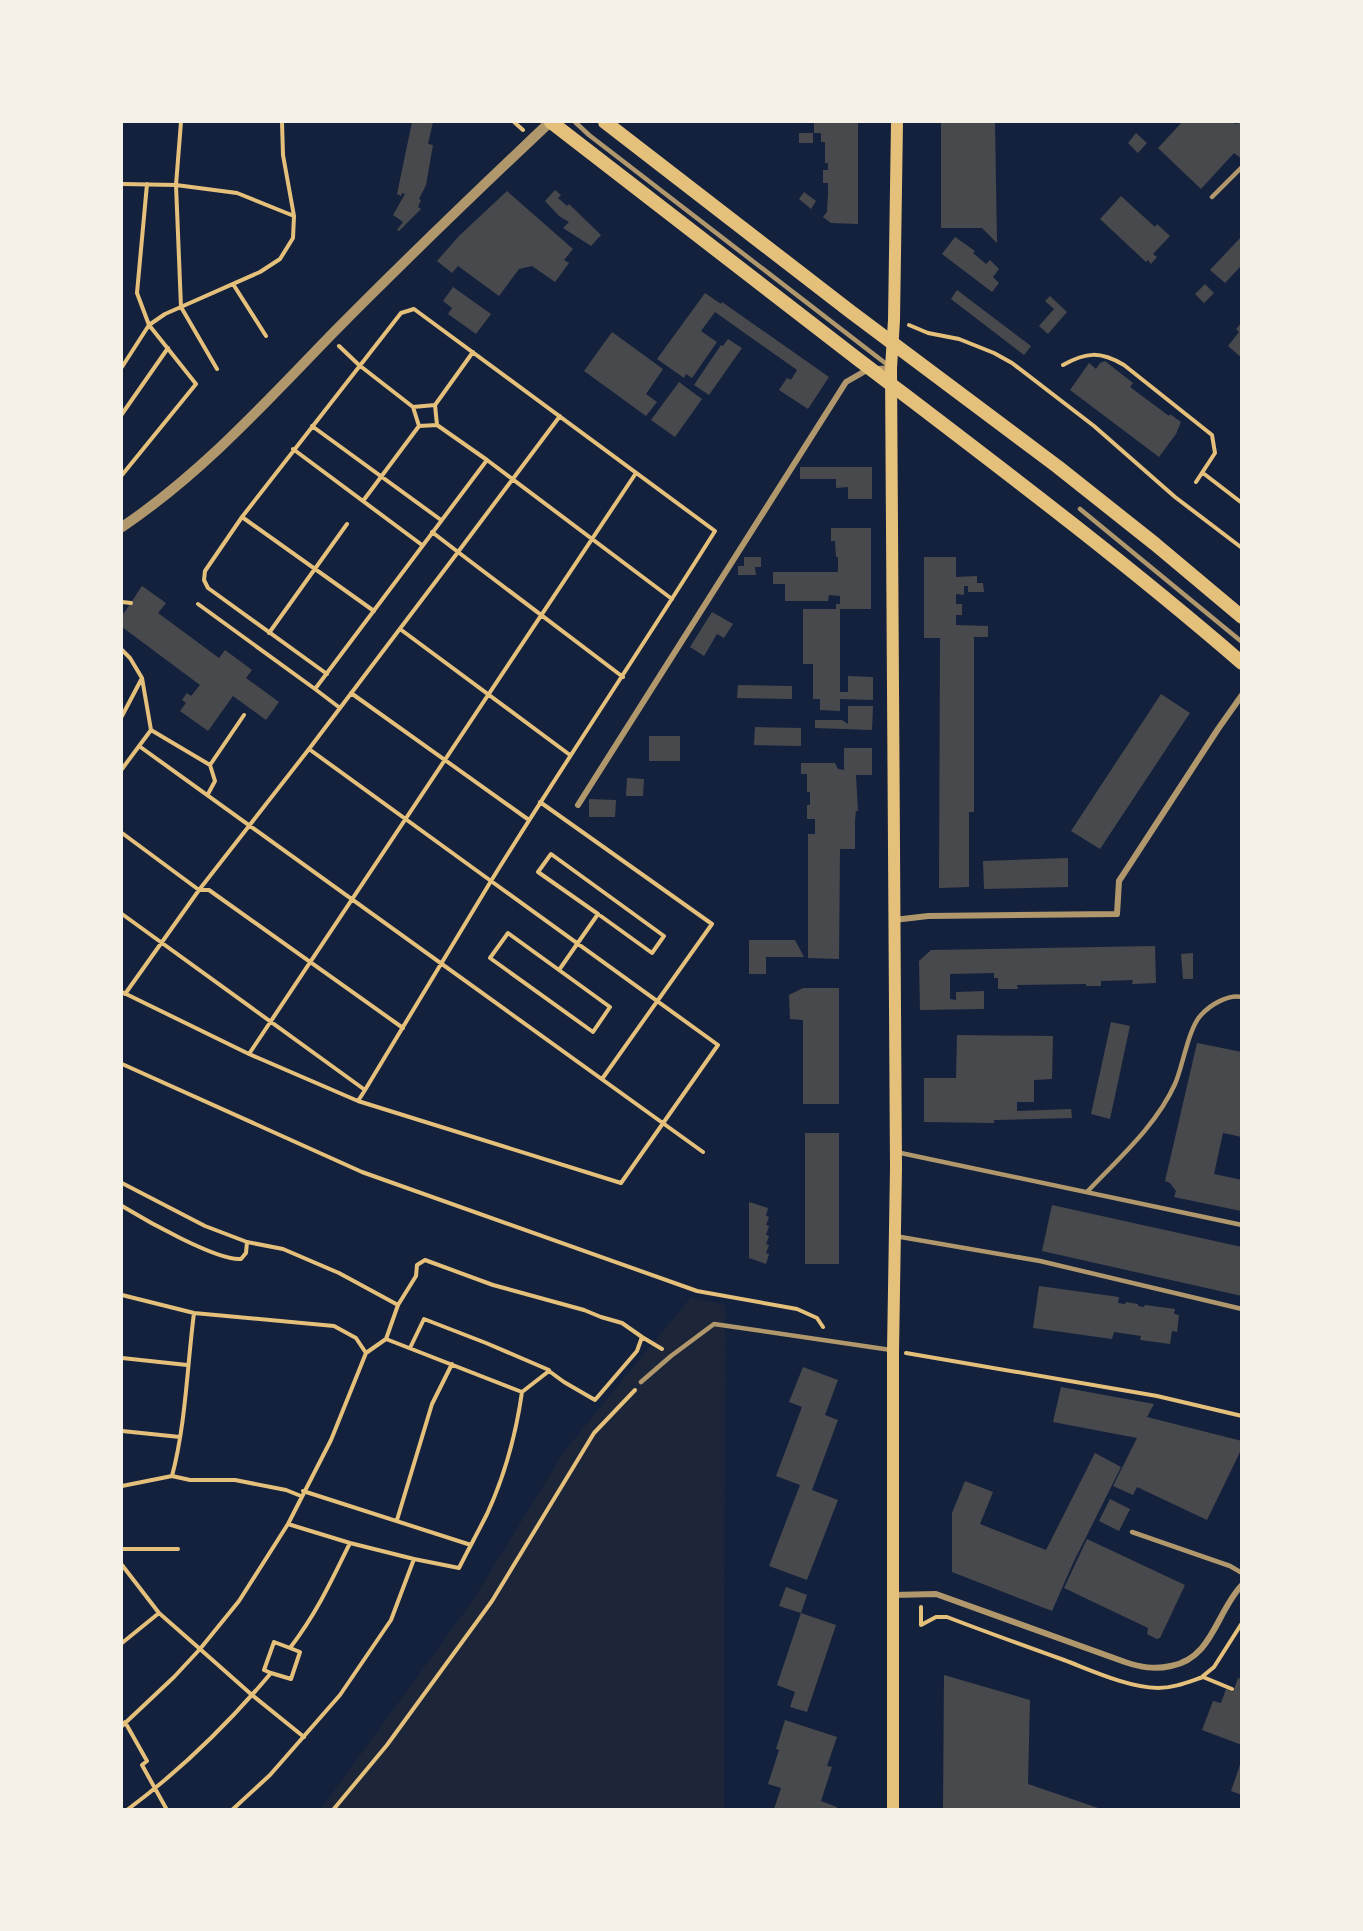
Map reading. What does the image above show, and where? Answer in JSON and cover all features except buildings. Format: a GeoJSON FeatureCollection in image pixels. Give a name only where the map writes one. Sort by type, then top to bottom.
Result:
{"type":"FeatureCollection","features":[{"type":"Feature","properties":{"kind":"highway"},"geometry":{"type":"LineString","coordinates":[[551,122],[1038,495],[1133,570],[1242,663]]}},
{"type":"Feature","properties":{"kind":"highway"},"geometry":{"type":"LineString","coordinates":[[605,122],[851,312],[1058,467],[1242,617]]}},
{"type":"Feature","properties":{"kind":"main road"},"geometry":{"type":"LineString","coordinates":[[893,1809],[893,1351],[896,1152],[891,368],[894,320],[897,122]]}},
{"type":"Feature","properties":{"kind":"street"},"geometry":{"type":"LineString","coordinates":[[122,527],[140,515],[218,449],[388,278],[551,122]]}},
{"type":"Feature","properties":{"kind":"street"},"geometry":{"type":"LineString","coordinates":[[578,805],[846,382],[867,370],[891,368]]}},
{"type":"Feature","properties":{"kind":"street"},"geometry":{"type":"LineString","coordinates":[[893,920],[928,916],[1117,914],[1119,881],[1242,695]]}},
{"type":"Feature","properties":{"kind":"street"},"geometry":{"type":"LineString","coordinates":[[893,1595],[936,1594],[1125,1662],[1148,1668],[1163,1668],[1185,1662],[1195,1656],[1210,1637],[1233,1595],[1242,1585]]}},
{"type":"Feature","properties":{"kind":"lane"},"geometry":{"type":"LineString","coordinates":[[575,122],[891,368]]}},
{"type":"Feature","properties":{"kind":"lane"},"geometry":{"type":"LineString","coordinates":[[1212,197],[1242,167]]}},
{"type":"Feature","properties":{"kind":"lane"},"geometry":{"type":"LineString","coordinates":[[1080,509],[1242,642]]}},
{"type":"Feature","properties":{"kind":"lane"},"geometry":{"type":"LineString","coordinates":[[1087,1192],[1157,1113],[1175,1084],[1199,1017],[1213,1005],[1234,996],[1242,997]]}},
{"type":"Feature","properties":{"kind":"lane"},"geometry":{"type":"LineString","coordinates":[[896,1152],[1242,1225]]}},
{"type":"Feature","properties":{"kind":"lane"},"geometry":{"type":"LineString","coordinates":[[895,1236],[1040,1261],[1242,1309]]}},
{"type":"Feature","properties":{"kind":"lane"},"geometry":{"type":"LineString","coordinates":[[641,1382],[714,1324],[893,1351]]}},
{"type":"Feature","properties":{"kind":"lane"},"geometry":{"type":"LineString","coordinates":[[1132,1532],[1230,1566],[1242,1573]]}},
{"type":"Feature","properties":{"kind":"path"},"geometry":{"type":"LineString","coordinates":[[181,122],[176,185],[181,307],[217,369]]}},
{"type":"Feature","properties":{"kind":"path"},"geometry":{"type":"LineString","coordinates":[[122,367],[149,325],[181,307],[260,272],[280,259],[293,238],[294,216],[283,156],[282,122]]}},
{"type":"Feature","properties":{"kind":"path"},"geometry":{"type":"LineString","coordinates":[[122,184],[176,185],[237,193],[294,216]]}},
{"type":"Feature","properties":{"kind":"path"},"geometry":{"type":"LineString","coordinates":[[122,475],[196,384],[149,325],[137,293],[147,184]]}},
{"type":"Feature","properties":{"kind":"path"},"geometry":{"type":"LineString","coordinates":[[233,284],[266,336]]}},
{"type":"Feature","properties":{"kind":"path"},"geometry":{"type":"LineString","coordinates":[[327,674],[208,588],[204,580],[205,572],[242,517],[293,449],[401,312],[414,309],[715,531],[623,677],[540,802],[358,1101]]}},
{"type":"Feature","properties":{"kind":"path"},"geometry":{"type":"LineString","coordinates":[[894,320],[928,333],[959,339],[994,352],[1012,363],[1094,426],[1175,497],[1242,548]]}},
{"type":"Feature","properties":{"kind":"path"},"geometry":{"type":"LineString","coordinates":[[329,337],[359,365],[413,407],[419,426]]}},
{"type":"Feature","properties":{"kind":"path"},"geometry":{"type":"LineString","coordinates":[[122,414],[168,348]]}},
{"type":"Feature","properties":{"kind":"path"},"geometry":{"type":"LineString","coordinates":[[437,425],[435,405],[473,352]]}},
{"type":"Feature","properties":{"kind":"path"},"geometry":{"type":"LineString","coordinates":[[1063,365],[1075,358],[1092,354],[1110,357],[1124,365],[1212,435],[1215,453],[1196,482]]}},
{"type":"Feature","properties":{"kind":"path"},"geometry":{"type":"LineString","coordinates":[[413,407],[435,405]]}},
{"type":"Feature","properties":{"kind":"path"},"geometry":{"type":"LineString","coordinates":[[309,749],[718,1045],[621,1183],[358,1101],[249,1054],[123,993],[163,944],[199,890],[309,749],[560,416]]}},
{"type":"Feature","properties":{"kind":"path"},"geometry":{"type":"LineString","coordinates":[[419,426],[437,425],[672,599]]}},
{"type":"Feature","properties":{"kind":"path"},"geometry":{"type":"LineString","coordinates":[[312,426],[441,520]]}},
{"type":"Feature","properties":{"kind":"path"},"geometry":{"type":"LineString","coordinates":[[363,501],[419,426]]}},
{"type":"Feature","properties":{"kind":"path"},"geometry":{"type":"LineString","coordinates":[[293,449],[422,545]]}},
{"type":"Feature","properties":{"kind":"path"},"geometry":{"type":"LineString","coordinates":[[315,689],[487,460]]}},
{"type":"Feature","properties":{"kind":"path"},"geometry":{"type":"LineString","coordinates":[[249,1054],[636,473]]}},
{"type":"Feature","properties":{"kind":"path"},"geometry":{"type":"LineString","coordinates":[[1203,473],[1242,503]]}},
{"type":"Feature","properties":{"kind":"path"},"geometry":{"type":"LineString","coordinates":[[242,517],[374,611]]}},
{"type":"Feature","properties":{"kind":"path"},"geometry":{"type":"LineString","coordinates":[[269,633],[347,524]]}},
{"type":"Feature","properties":{"kind":"path"},"geometry":{"type":"LineString","coordinates":[[432,532],[623,677]]}},
{"type":"Feature","properties":{"kind":"path"},"geometry":{"type":"LineString","coordinates":[[122,602],[131,603]]}},
{"type":"Feature","properties":{"kind":"path"},"geometry":{"type":"LineString","coordinates":[[198,604],[340,708]]}},
{"type":"Feature","properties":{"kind":"path"},"geometry":{"type":"LineString","coordinates":[[400,629],[570,755]]}},
{"type":"Feature","properties":{"kind":"path"},"geometry":{"type":"LineString","coordinates":[[122,650],[130,658],[142,678],[151,730],[122,769]]}},
{"type":"Feature","properties":{"kind":"path"},"geometry":{"type":"LineString","coordinates":[[122,716],[142,678]]}},
{"type":"Feature","properties":{"kind":"path"},"geometry":{"type":"LineString","coordinates":[[351,693],[529,820]]}},
{"type":"Feature","properties":{"kind":"path"},"geometry":{"type":"LineString","coordinates":[[210,765],[244,715]]}},
{"type":"Feature","properties":{"kind":"path"},"geometry":{"type":"LineString","coordinates":[[151,730],[210,765],[215,781],[208,794]]}},
{"type":"Feature","properties":{"kind":"path"},"geometry":{"type":"LineString","coordinates":[[139,746],[703,1152]]}},
{"type":"Feature","properties":{"kind":"path"},"geometry":{"type":"LineString","coordinates":[[540,802],[712,924],[602,1079]]}},
{"type":"Feature","properties":{"kind":"path"},"geometry":{"type":"LineString","coordinates":[[122,833],[199,890],[209,890],[403,1028]]}},
{"type":"Feature","properties":{"kind":"path"},"geometry":{"type":"LineString","coordinates":[[551,854],[664,936],[652,953],[598,914],[538,872],[551,854]]}},
{"type":"Feature","properties":{"kind":"path"},"geometry":{"type":"LineString","coordinates":[[122,914],[365,1090]]}},
{"type":"Feature","properties":{"kind":"path"},"geometry":{"type":"LineString","coordinates":[[559,970],[598,914]]}},
{"type":"Feature","properties":{"kind":"path"},"geometry":{"type":"LineString","coordinates":[[508,933],[559,970],[610,1007],[593,1032],[490,958],[508,933]]}},
{"type":"Feature","properties":{"kind":"path"},"geometry":{"type":"LineString","coordinates":[[122,1064],[362,1172],[697,1291],[796,1309],[817,1318],[834,1342]]}},
{"type":"Feature","properties":{"kind":"path"},"geometry":{"type":"LineString","coordinates":[[122,1183],[179,1214],[247,1242],[283,1249],[339,1273],[398,1305]]}},
{"type":"Feature","properties":{"kind":"path"},"geometry":{"type":"LineString","coordinates":[[122,1206],[171,1233],[219,1255],[241,1259],[246,1253],[247,1242]]}},
{"type":"Feature","properties":{"kind":"path"},"geometry":{"type":"LineString","coordinates":[[167,1809],[142,1765],[147,1761],[123,1724],[174,1677],[239,1601],[288,1524],[331,1440],[366,1353],[386,1339],[398,1305],[416,1276],[417,1265],[425,1260],[493,1285],[622,1323],[671,1356]]}},
{"type":"Feature","properties":{"kind":"path"},"geometry":{"type":"LineString","coordinates":[[122,1295],[194,1312],[334,1326],[356,1338],[366,1353]]}},
{"type":"Feature","properties":{"kind":"path"},"geometry":{"type":"LineString","coordinates":[[172,1476],[180,1437],[194,1312]]}},
{"type":"Feature","properties":{"kind":"path"},"geometry":{"type":"LineString","coordinates":[[410,1348],[424,1319],[549,1371],[595,1400],[637,1351],[642,1336]]}},
{"type":"Feature","properties":{"kind":"path"},"geometry":{"type":"LineString","coordinates":[[386,1339],[522,1392]]}},
{"type":"Feature","properties":{"kind":"path"},"geometry":{"type":"LineString","coordinates":[[893,1351],[1157,1396],[1242,1416]]}},
{"type":"Feature","properties":{"kind":"path"},"geometry":{"type":"LineString","coordinates":[[122,1358],[187,1365]]}},
{"type":"Feature","properties":{"kind":"path"},"geometry":{"type":"LineString","coordinates":[[397,1520],[432,1404],[452,1364]]}},
{"type":"Feature","properties":{"kind":"path"},"geometry":{"type":"LineString","coordinates":[[288,1524],[350,1544],[459,1568],[488,1512],[506,1465],[522,1392],[549,1371]]}},
{"type":"Feature","properties":{"kind":"path"},"geometry":{"type":"LineString","coordinates":[[333,1809],[387,1745],[492,1601],[594,1433],[641,1382]]}},
{"type":"Feature","properties":{"kind":"path"},"geometry":{"type":"LineString","coordinates":[[122,1431],[180,1437]]}},
{"type":"Feature","properties":{"kind":"path"},"geometry":{"type":"LineString","coordinates":[[122,1486],[172,1476],[190,1480],[235,1480],[286,1490],[301,1496]]}},
{"type":"Feature","properties":{"kind":"path"},"geometry":{"type":"LineString","coordinates":[[303,1491],[471,1545]]}},
{"type":"Feature","properties":{"kind":"path"},"geometry":{"type":"LineString","coordinates":[[290,1648],[310,1622],[350,1544]]}},
{"type":"Feature","properties":{"kind":"path"},"geometry":{"type":"LineString","coordinates":[[122,1549],[178,1549]]}},
{"type":"Feature","properties":{"kind":"path"},"geometry":{"type":"LineString","coordinates":[[232,1809],[270,1776],[340,1695],[391,1620],[414,1559]]}},
{"type":"Feature","properties":{"kind":"path"},"geometry":{"type":"LineString","coordinates":[[122,1565],[159,1613],[252,1695],[304,1737]]}},
{"type":"Feature","properties":{"kind":"path"},"geometry":{"type":"LineString","coordinates":[[122,1643],[159,1613]]}},
{"type":"Feature","properties":{"kind":"path"},"geometry":{"type":"LineString","coordinates":[[1203,1677],[1214,1667],[1242,1623]]}},
{"type":"Feature","properties":{"kind":"path"},"geometry":{"type":"LineString","coordinates":[[273,1642],[300,1652],[291,1679],[271,1673],[264,1670],[273,1642]]}},
{"type":"Feature","properties":{"kind":"path"},"geometry":{"type":"LineString","coordinates":[[127,1809],[155,1788],[226,1725],[271,1673]]}},
{"type":"Feature","properties":{"kind":"shaded area"},"geometry":{"type":"Polygon","coordinates":[[[691,1297],[725,1305],[724,1809],[320,1810],[471,1603],[566,1449],[691,1297]]]}}]}
